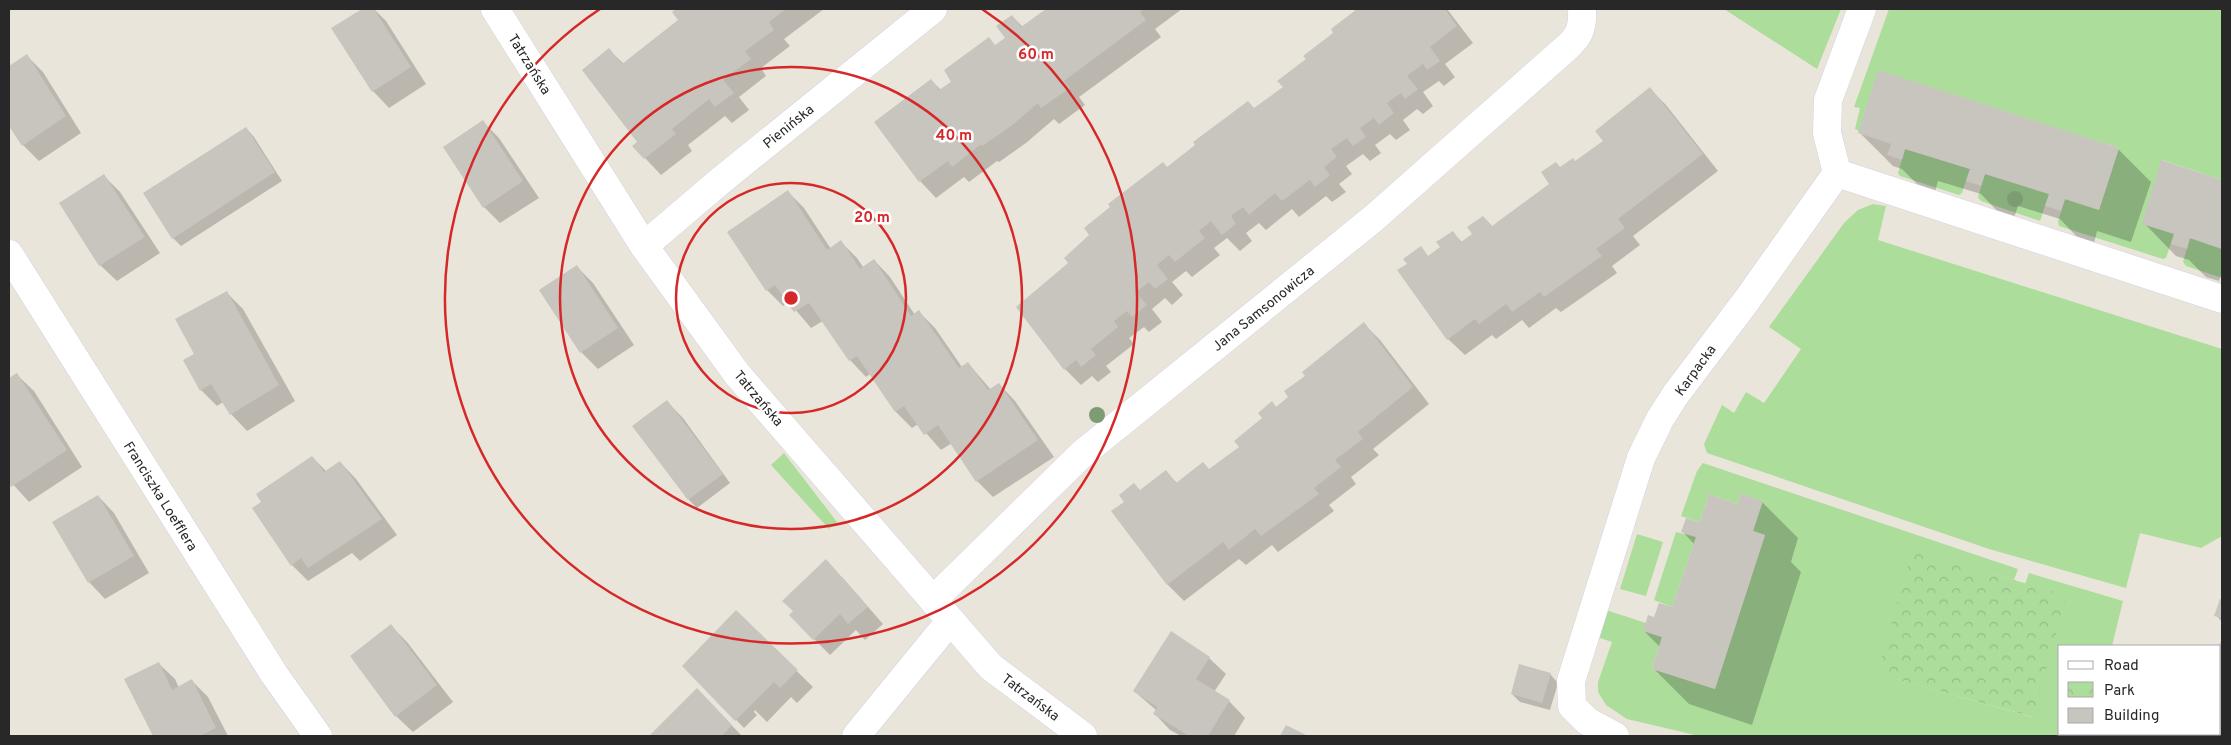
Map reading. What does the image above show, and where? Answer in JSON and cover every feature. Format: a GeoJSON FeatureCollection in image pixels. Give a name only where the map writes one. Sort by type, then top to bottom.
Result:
{"type":"FeatureCollection","features":[{"type":"Feature","properties":{"kind":"street","name":"Tatrzańska"},"geometry":{"type":"LineString","coordinates":[[495,9],[644,246],[737,374],[991,666],[1083,736]]}},
{"type":"Feature","properties":{"kind":"street","name":"Pienińska"},"geometry":{"type":"LineString","coordinates":[[644,246],[719,182],[933,9]]}},
{"type":"Feature","properties":{"kind":"street"},"geometry":{"type":"LineString","coordinates":[[1862,9],[1828,100],[1827,133],[1837,173],[2222,299]]}},
{"type":"Feature","properties":{"kind":"street","name":"Jana Samsonowicza"},"geometry":{"type":"LineString","coordinates":[[933,600],[1082,454],[1374,218],[1566,50],[1580,32],[1583,23],[1582,12]]}},
{"type":"Feature","properties":{"kind":"street","name":"Karpacka"},"geometry":{"type":"LineString","coordinates":[[1614,736],[1587,720],[1572,706],[1571,681],[1641,458],[1660,419],[1676,394],[1747,300],[1837,173]]}},
{"type":"Feature","properties":{"kind":"street","name":"Franciszka Loefflera"},"geometry":{"type":"LineString","coordinates":[[9,254],[274,674],[318,736]]}},
{"type":"Feature","properties":{"kind":"street"},"geometry":{"type":"LineString","coordinates":[[856,736],[950,621]]}},
{"type":"Feature","properties":{"kind":"green space"},"geometry":{"type":"Polygon","coordinates":[[[1724,9],[1841,9],[1817,69],[1724,9]]]}},
{"type":"Feature","properties":{"kind":"green space"},"geometry":{"type":"Polygon","coordinates":[[[1889,9],[2222,9],[2222,180],[2162,160],[2174,234],[2166,258],[2163,259],[2059,226],[2058,221],[2065,199],[2099,210],[2119,148],[1878,71],[1859,131],[1855,129],[1860,108],[1854,107],[1889,9]]]}},
{"type":"Feature","properties":{"kind":"green space"},"geometry":{"type":"Polygon","coordinates":[[[1905,149],[1970,169],[1962,193],[1959,195],[1900,176],[1898,173],[1905,149]]]}},
{"type":"Feature","properties":{"kind":"green space"},"geometry":{"type":"Polygon","coordinates":[[[1985,174],[2049,194],[2040,221],[1981,201],[1978,197],[1985,174]]]}},
{"type":"Feature","properties":{"kind":"green space"},"geometry":{"type":"Polygon","coordinates":[[[1873,204],[1886,206],[1878,240],[2222,349],[2222,536],[2201,548],[2140,533],[2126,588],[1989,549],[1707,453],[1704,444],[1722,405],[1734,413],[1746,392],[1764,403],[1801,349],[1769,327],[1844,223],[1858,210],[1873,204]]]}},
{"type":"Feature","properties":{"kind":"green space"},"geometry":{"type":"Polygon","coordinates":[[[2190,238],[2222,249],[2222,278],[2186,266],[2183,262],[2190,238]]]}},
{"type":"Feature","properties":{"kind":"green space"},"geometry":{"type":"Polygon","coordinates":[[[784,453],[837,522],[829,529],[771,465],[784,453]]]}},
{"type":"Feature","properties":{"kind":"green space"},"geometry":{"type":"Polygon","coordinates":[[[1703,463],[2018,569],[2014,580],[1912,552],[1878,674],[2032,717],[2066,595],[2025,584],[2029,573],[2123,601],[2112,645],[2058,645],[2058,735],[2112,736],[1699,736],[1627,719],[1606,705],[1598,692],[1598,682],[1612,642],[1597,637],[1606,610],[1646,623],[1643,631],[1662,637],[1652,669],[1715,689],[1765,535],[1753,531],[1762,501],[1741,494],[1737,504],[1709,494],[1700,522],[1681,516],[1697,471],[1703,463]]]}},
{"type":"Feature","properties":{"kind":"green space"},"geometry":{"type":"Polygon","coordinates":[[[1676,532],[1696,537],[1672,607],[1654,600],[1676,532]]]}},
{"type":"Feature","properties":{"kind":"green space"},"geometry":{"type":"Polygon","coordinates":[[[1637,534],[1663,542],[1646,596],[1620,589],[1637,534]]]}},
{"type":"Feature","properties":{"kind":"green space"},"geometry":{"type":"Polygon","coordinates":[[[1912,551],[2067,595],[2033,717],[1877,674],[1912,551]]]}},
{"type":"Feature","properties":{"kind":"building"},"geometry":{"type":"Polygon","coordinates":[[[362,9],[374,9],[411,67],[372,92],[331,28],[362,9]]]}},
{"type":"Feature","properties":{"kind":"building"},"geometry":{"type":"Polygon","coordinates":[[[676,9],[786,9],[769,22],[774,30],[745,51],[751,59],[723,80],[734,93],[715,107],[709,99],[672,129],[676,134],[644,159],[632,146],[637,142],[582,70],[609,48],[622,64],[678,20],[672,12],[676,9]]]}},
{"type":"Feature","properties":{"kind":"building"},"geometry":{"type":"Polygon","coordinates":[[[1046,9],[1145,9],[1140,12],[1146,20],[1064,81],[1070,88],[1041,108],[1038,103],[1010,127],[982,146],[980,145],[952,167],[948,161],[919,182],[874,122],[931,79],[939,90],[951,82],[944,70],[989,37],[995,45],[1005,38],[996,26],[1012,15],[1021,27],[1046,9]]]}},
{"type":"Feature","properties":{"kind":"building"},"geometry":{"type":"Polygon","coordinates":[[[1357,9],[1445,9],[1457,26],[1430,47],[1440,61],[1427,70],[1423,64],[1407,76],[1418,89],[1405,99],[1401,93],[1387,103],[1394,113],[1379,125],[1374,118],[1360,128],[1366,137],[1353,146],[1347,138],[1331,149],[1337,157],[1324,167],[1330,175],[1315,187],[1310,180],[1282,201],[1275,193],[1249,215],[1243,207],[1231,216],[1236,224],[1222,235],[1211,221],[1199,231],[1205,238],[1175,262],[1169,255],[1157,265],[1168,279],[1155,289],[1149,282],[1136,292],[1147,305],[1132,317],[1127,311],[1114,321],[1118,327],[1091,349],[1096,355],[1081,367],[1076,360],[1064,370],[1016,307],[1068,263],[1064,258],[1089,235],[1084,228],[1110,207],[1108,204],[1163,162],[1167,167],[1195,145],[1193,142],[1248,101],[1254,108],[1283,87],[1277,81],[1306,59],[1303,56],[1333,33],[1331,29],[1357,9]]]}},
{"type":"Feature","properties":{"kind":"building"},"geometry":{"type":"Polygon","coordinates":[[[27,54],[66,116],[22,146],[9,126],[9,66],[27,54]]]}},
{"type":"Feature","properties":{"kind":"building"},"geometry":{"type":"Polygon","coordinates":[[[1878,70],[2119,148],[2099,210],[2065,199],[2061,211],[2045,206],[2049,194],[1985,174],[1981,186],[1966,181],[1970,169],[1905,149],[1902,160],[1887,155],[1891,144],[1858,133],[1878,70]]]}},
{"type":"Feature","properties":{"kind":"building"},"geometry":{"type":"Polygon","coordinates":[[[1650,87],[1703,154],[1618,219],[1625,228],[1596,249],[1602,256],[1544,297],[1540,292],[1512,312],[1506,304],[1479,324],[1475,319],[1447,340],[1397,270],[1407,264],[1403,259],[1421,246],[1428,256],[1440,247],[1436,242],[1453,231],[1461,242],[1472,234],[1467,227],[1483,216],[1492,226],[1549,184],[1541,172],[1556,162],[1560,167],[1573,158],[1575,161],[1603,141],[1595,131],[1650,87]]]}},
{"type":"Feature","properties":{"kind":"building"},"geometry":{"type":"Polygon","coordinates":[[[483,120],[523,181],[483,208],[443,147],[483,120]]]}},
{"type":"Feature","properties":{"kind":"building"},"geometry":{"type":"Polygon","coordinates":[[[246,127],[275,172],[172,239],[143,193],[246,127]]]}},
{"type":"Feature","properties":{"kind":"building"},"geometry":{"type":"Polygon","coordinates":[[[2161,160],[2222,180],[2222,249],[2190,238],[2187,249],[2171,244],[2174,234],[2142,224],[2161,160]]]}},
{"type":"Feature","properties":{"kind":"building"},"geometry":{"type":"Polygon","coordinates":[[[104,174],[145,237],[99,266],[59,203],[104,174]]]}},
{"type":"Feature","properties":{"kind":"building"},"geometry":{"type":"Polygon","coordinates":[[[788,190],[827,250],[841,240],[860,269],[874,259],[911,316],[919,310],[959,368],[968,362],[988,390],[999,383],[1038,440],[976,482],[938,425],[924,435],[904,406],[895,412],[857,356],[849,361],[809,303],[794,312],[775,285],[766,291],[727,232],[788,190]]]}},
{"type":"Feature","properties":{"kind":"building"},"geometry":{"type":"Polygon","coordinates":[[[577,265],[618,328],[580,353],[539,290],[577,265]]]}},
{"type":"Feature","properties":{"kind":"building"},"geometry":{"type":"Polygon","coordinates":[[[227,291],[279,385],[230,415],[211,384],[200,391],[183,360],[194,354],[175,319],[227,291]]]}},
{"type":"Feature","properties":{"kind":"building"},"geometry":{"type":"Polygon","coordinates":[[[1364,322],[1413,387],[1358,432],[1363,439],[1335,460],[1341,467],[1314,488],[1319,494],[1261,536],[1255,529],[1229,550],[1223,542],[1167,585],[1111,511],[1124,502],[1119,495],[1134,483],[1140,490],[1166,470],[1176,483],[1203,462],[1209,469],[1239,447],[1234,441],[1262,418],[1258,413],[1272,401],[1276,407],[1288,397],[1284,391],[1305,376],[1302,372],[1364,322]]]}},
{"type":"Feature","properties":{"kind":"building"},"geometry":{"type":"Polygon","coordinates":[[[17,373],[67,450],[11,487],[9,483],[9,378],[17,373]]]}},
{"type":"Feature","properties":{"kind":"building"},"geometry":{"type":"Polygon","coordinates":[[[667,400],[723,474],[688,500],[632,426],[667,400]]]}},
{"type":"Feature","properties":{"kind":"building"},"geometry":{"type":"Polygon","coordinates":[[[312,456],[324,472],[340,461],[382,519],[308,568],[301,558],[291,566],[252,508],[261,502],[256,494],[312,456]]]}},
{"type":"Feature","properties":{"kind":"building"},"geometry":{"type":"Polygon","coordinates":[[[1709,494],[1737,504],[1741,494],[1763,501],[1753,531],[1765,535],[1715,689],[1652,669],[1662,637],[1643,631],[1648,615],[1654,617],[1659,603],[1672,607],[1696,537],[1681,532],[1686,518],[1700,522],[1709,494]]]}},
{"type":"Feature","properties":{"kind":"building"},"geometry":{"type":"Polygon","coordinates":[[[98,495],[134,556],[88,583],[52,522],[98,495]]]}},
{"type":"Feature","properties":{"kind":"building"},"geometry":{"type":"Polygon","coordinates":[[[826,559],[868,607],[848,624],[840,614],[813,640],[789,615],[793,611],[782,601],[826,559]]]}},
{"type":"Feature","properties":{"kind":"building"},"geometry":{"type":"Polygon","coordinates":[[[2220,599],[2222,600],[2222,618],[2214,616],[2220,599]]]}},
{"type":"Feature","properties":{"kind":"building"},"geometry":{"type":"Polygon","coordinates":[[[736,610],[798,670],[780,688],[774,682],[735,721],[682,666],[736,610]]]}},
{"type":"Feature","properties":{"kind":"building"},"geometry":{"type":"Polygon","coordinates":[[[391,624],[437,685],[395,717],[350,656],[391,624]]]}},
{"type":"Feature","properties":{"kind":"building"},"geometry":{"type":"Polygon","coordinates":[[[1171,631],[1210,657],[1196,679],[1230,700],[1208,736],[1189,736],[1153,714],[1157,707],[1133,691],[1171,631]]]}},
{"type":"Feature","properties":{"kind":"building"},"geometry":{"type":"Polygon","coordinates":[[[2222,638],[2222,736],[2190,736],[2221,735],[2221,645],[2219,645],[2222,638]]]}},
{"type":"Feature","properties":{"kind":"building"},"geometry":{"type":"Polygon","coordinates":[[[159,662],[172,690],[192,679],[216,728],[200,736],[153,736],[124,679],[159,662]]]}},
{"type":"Feature","properties":{"kind":"building"},"geometry":{"type":"Polygon","coordinates":[[[1519,664],[1551,673],[1542,703],[1511,694],[1519,664]]]}},
{"type":"Feature","properties":{"kind":"building"},"geometry":{"type":"Polygon","coordinates":[[[697,688],[732,725],[722,736],[649,736],[697,688]]]}},
{"type":"Feature","properties":{"kind":"building"},"geometry":{"type":"Polygon","coordinates":[[[1286,725],[1308,736],[1280,736],[1286,725]]]}}]}
